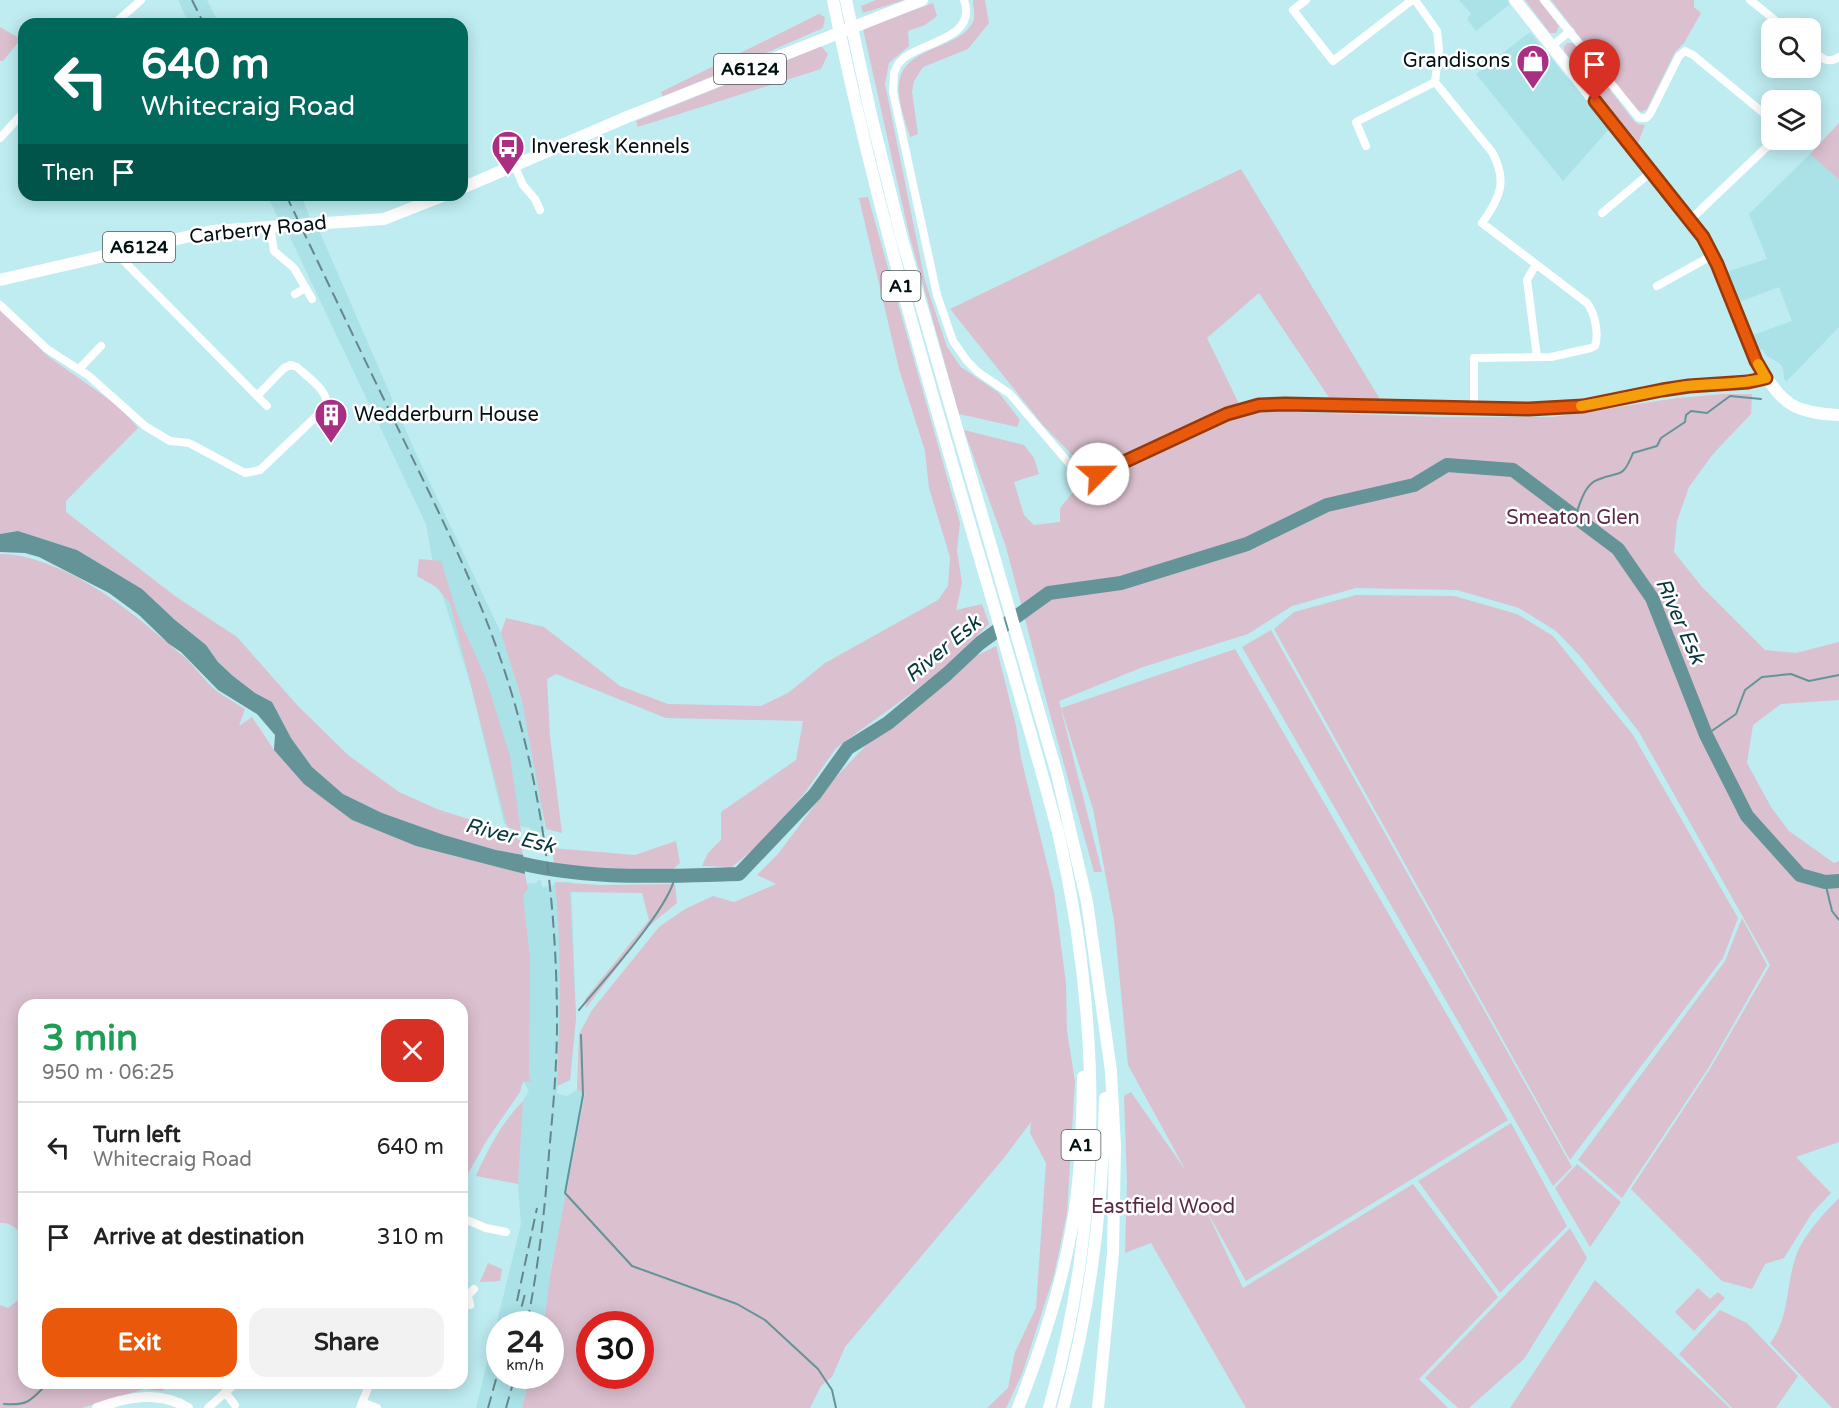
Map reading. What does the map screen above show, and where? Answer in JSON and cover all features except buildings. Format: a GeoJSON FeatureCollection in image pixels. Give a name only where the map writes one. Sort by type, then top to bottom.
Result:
{"type":"FeatureCollection","features":[{"type":"Feature","properties":{"kind":"main road","name":"A1"},"geometry":{"type":"LineString","coordinates":[[833,0],[849,79],[884,223],[1015,678],[1062,850],[1073,901],[1082,962],[1090,1048],[1089,1176],[1076,1291],[1049,1408]]}},
{"type":"Feature","properties":{"kind":"main road","name":"A1"},"geometry":{"type":"LineString","coordinates":[[846,0],[871,115],[902,238],[1065,807],[1082,876],[1111,1071],[1115,1197],[1113,1252],[1098,1408]]}},
{"type":"Feature","properties":{"kind":"main road","name":"A6124"},"geometry":{"type":"LineString","coordinates":[[468,186],[602,128],[922,0]]}},
{"type":"Feature","properties":{"kind":"main road"},"geometry":{"type":"LineString","coordinates":[[1515,0],[1703,237],[1713,255],[1756,361],[1766,378],[1779,394],[1795,407],[1816,413],[1839,415]]}},
{"type":"Feature","properties":{"kind":"main road","name":"Carberry Road"},"geometry":{"type":"LineString","coordinates":[[0,280],[196,233],[275,225],[384,219],[430,201]]}},
{"type":"Feature","properties":{"kind":"main road","name":"A1"},"geometry":{"type":"LineString","coordinates":[[1018,1408],[1047,1326],[1071,1231],[1078,1182],[1082,1126],[1082,962]]}},
{"type":"Feature","properties":{"kind":"main road","name":"A1"},"geometry":{"type":"LineString","coordinates":[[1063,1408],[1085,1313],[1102,1186],[1105,1086],[1100,998]]}},
{"type":"Feature","properties":{"kind":"main road"},"geometry":{"type":"LineString","coordinates":[[97,1408],[122,1400],[155,1396],[170,1398],[188,1408]]}},
{"type":"Feature","properties":{"kind":"street"},"geometry":{"type":"LineString","coordinates":[[121,18],[141,0]]}},
{"type":"Feature","properties":{"kind":"street"},"geometry":{"type":"LineString","coordinates":[[964,0],[968,9],[960,29],[905,57],[898,64],[893,82],[903,141],[937,295],[953,341],[967,361],[978,372],[1010,394],[1073,468],[1088,475],[1108,471],[1227,414],[1259,405],[1529,409],[1583,406],[1662,390],[1748,382],[1766,378]]}},
{"type":"Feature","properties":{"kind":"street"},"geometry":{"type":"LineString","coordinates":[[1306,0],[1293,10],[1333,61],[1414,0],[1437,31],[1439,50],[1435,82],[1492,152],[1498,164],[1501,185],[1499,195],[1482,223],[1590,307],[1596,336],[1595,346],[1591,348],[1551,357],[1474,358],[1474,409]]}},
{"type":"Feature","properties":{"kind":"street"},"geometry":{"type":"LineString","coordinates":[[1544,0],[1640,118],[1650,114],[1679,56],[1684,51],[1693,55],[1761,111]]}},
{"type":"Feature","properties":{"kind":"street"},"geometry":{"type":"LineString","coordinates":[[1750,0],[1772,18]]}},
{"type":"Feature","properties":{"kind":"street"},"geometry":{"type":"LineString","coordinates":[[1552,46],[1570,31]]}},
{"type":"Feature","properties":{"kind":"street"},"geometry":{"type":"LineString","coordinates":[[1821,57],[1827,61],[1839,57]]}},
{"type":"Feature","properties":{"kind":"street"},"geometry":{"type":"LineString","coordinates":[[1366,146],[1356,122],[1435,82]]}},
{"type":"Feature","properties":{"kind":"street"},"geometry":{"type":"LineString","coordinates":[[0,138],[18,118]]}},
{"type":"Feature","properties":{"kind":"street"},"geometry":{"type":"LineString","coordinates":[[1690,219],[1763,150]]}},
{"type":"Feature","properties":{"kind":"street"},"geometry":{"type":"LineString","coordinates":[[515,167],[525,189],[540,210]]}},
{"type":"Feature","properties":{"kind":"street"},"geometry":{"type":"LineString","coordinates":[[1602,213],[1651,172]]}},
{"type":"Feature","properties":{"kind":"street"},"geometry":{"type":"LineString","coordinates":[[275,225],[274,251],[294,268],[312,299]]}},
{"type":"Feature","properties":{"kind":"street"},"geometry":{"type":"LineString","coordinates":[[115,252],[267,406]]}},
{"type":"Feature","properties":{"kind":"street"},"geometry":{"type":"LineString","coordinates":[[1657,286],[1713,255]]}},
{"type":"Feature","properties":{"kind":"street"},"geometry":{"type":"LineString","coordinates":[[1536,264],[1527,280],[1537,357]]}},
{"type":"Feature","properties":{"kind":"street"},"geometry":{"type":"LineString","coordinates":[[294,294],[306,288]]}},
{"type":"Feature","properties":{"kind":"street"},"geometry":{"type":"LineString","coordinates":[[0,305],[47,349],[79,369],[145,426],[170,441],[189,443],[240,471],[255,472],[325,408],[327,402],[324,394],[297,367],[291,365],[284,368],[257,396]]}},
{"type":"Feature","properties":{"kind":"street"},"geometry":{"type":"LineString","coordinates":[[79,369],[101,346]]}},
{"type":"Feature","properties":{"kind":"street"},"geometry":{"type":"LineString","coordinates":[[468,1220],[486,1228],[508,1232]]}},
{"type":"Feature","properties":{"kind":"street"},"geometry":{"type":"LineString","coordinates":[[468,1293],[470,1305]]}},
{"type":"Feature","properties":{"kind":"street"},"geometry":{"type":"LineString","coordinates":[[208,1408],[229,1389]]}},
{"type":"Feature","properties":{"kind":"street"},"geometry":{"type":"LineString","coordinates":[[368,1389],[361,1405],[377,1408]]}},
{"type":"Feature","properties":{"kind":"street"},"geometry":{"type":"LineString","coordinates":[[225,1392],[235,1405]]}},
{"type":"Feature","properties":{"kind":"shaded area"},"geometry":{"type":"Polygon","coordinates":[[[178,0],[207,0],[216,18],[186,18],[178,0]]]}},
{"type":"Feature","properties":{"kind":"shaded area"},"geometry":{"type":"Polygon","coordinates":[[[1459,0],[1507,0],[1510,4],[1476,31],[1467,19],[1471,14],[1459,0]]]}},
{"type":"Feature","properties":{"kind":"shaded area","name":"Grandisons"},"geometry":{"type":"Polygon","coordinates":[[[1530,32],[1609,129],[1563,181],[1476,74],[1530,32]]]}},
{"type":"Feature","properties":{"kind":"shaded area"},"geometry":{"type":"Polygon","coordinates":[[[1810,154],[1839,180],[1839,327],[1786,382],[1783,368],[1767,356],[1762,349],[1759,351],[1753,335],[1792,321],[1779,287],[1739,302],[1726,272],[1767,259],[1749,214],[1810,154]]]}},
{"type":"Feature","properties":{"kind":"shaded area"},"geometry":{"type":"Polygon","coordinates":[[[270,201],[303,201],[310,218],[279,220],[270,201]]]}},
{"type":"Feature","properties":{"kind":"shaded area"},"geometry":{"type":"Polygon","coordinates":[[[318,228],[414,449],[501,633],[522,701],[537,769],[545,832],[531,834],[530,828],[520,826],[521,832],[504,823],[471,686],[434,568],[426,524],[287,231],[318,228]]]}},
{"type":"Feature","properties":{"kind":"shaded area"},"geometry":{"type":"Polygon","coordinates":[[[18,531],[77,550],[142,589],[206,645],[218,662],[233,676],[255,693],[272,702],[291,738],[312,767],[343,794],[382,813],[444,835],[523,855],[525,874],[416,846],[352,820],[304,784],[274,750],[275,735],[257,714],[218,690],[181,652],[169,644],[139,615],[109,593],[39,557],[25,553],[0,552],[0,534],[18,531]]]}},
{"type":"Feature","properties":{"kind":"shaded area"},"geometry":{"type":"Polygon","coordinates":[[[541,880],[542,887],[552,886],[555,882],[571,882],[576,1018],[570,1080],[557,1086],[557,1094],[567,1096],[577,1090],[585,1093],[551,1268],[546,1311],[500,1311],[521,1224],[518,1184],[521,1120],[523,1101],[529,1091],[523,1081],[523,884],[537,883],[541,880]]]}},
{"type":"Feature","properties":{"kind":"shaded area"},"geometry":{"type":"Polygon","coordinates":[[[486,1367],[486,1389],[527,1389],[522,1408],[476,1408],[486,1367]]]}},
{"type":"Feature","properties":{"kind":"green space"},"geometry":{"type":"Polygon","coordinates":[[[876,0],[904,0],[863,13],[861,6],[876,0]]]}},
{"type":"Feature","properties":{"kind":"green space"},"geometry":{"type":"Polygon","coordinates":[[[973,0],[985,0],[989,23],[968,49],[923,67],[914,81],[912,92],[918,134],[910,137],[899,92],[900,78],[905,67],[925,52],[949,42],[969,29],[974,19],[973,0]]]}},
{"type":"Feature","properties":{"kind":"green space"},"geometry":{"type":"Polygon","coordinates":[[[1525,0],[1539,0],[1559,26],[1556,33],[1550,33],[1525,0]]]}},
{"type":"Feature","properties":{"kind":"green space"},"geometry":{"type":"Polygon","coordinates":[[[1551,0],[1694,0],[1694,7],[1701,13],[1684,43],[1675,52],[1647,109],[1641,112],[1636,109],[1551,0]]]}},
{"type":"Feature","properties":{"kind":"green space"},"geometry":{"type":"Polygon","coordinates":[[[933,3],[937,16],[925,25],[908,31],[909,46],[889,63],[885,84],[925,281],[947,347],[961,367],[999,393],[1020,420],[1017,427],[959,414],[909,234],[863,29],[933,3]]]}},
{"type":"Feature","properties":{"kind":"green space"},"geometry":{"type":"Polygon","coordinates":[[[819,14],[825,17],[823,28],[663,98],[661,92],[819,14]]]}},
{"type":"Feature","properties":{"kind":"green space"},"geometry":{"type":"Polygon","coordinates":[[[0,27],[18,37],[18,43],[3,61],[0,61],[0,27]]]}},
{"type":"Feature","properties":{"kind":"green space"},"geometry":{"type":"Polygon","coordinates":[[[1567,43],[1574,43],[1634,121],[1645,125],[1638,143],[1564,51],[1567,43]]]}},
{"type":"Feature","properties":{"kind":"green space"},"geometry":{"type":"Polygon","coordinates":[[[821,46],[828,54],[821,69],[638,127],[636,121],[821,46]]]}},
{"type":"Feature","properties":{"kind":"green space"},"geometry":{"type":"Polygon","coordinates":[[[1839,123],[1839,180],[1810,154],[1814,150],[1821,150],[1821,142],[1839,123]]]}},
{"type":"Feature","properties":{"kind":"green space"},"geometry":{"type":"Polygon","coordinates":[[[1241,169],[1381,401],[1330,399],[1259,293],[1207,338],[1239,404],[1108,467],[1092,468],[1080,463],[1042,424],[950,309],[1241,169]]]}},
{"type":"Feature","properties":{"kind":"green space"},"geometry":{"type":"Polygon","coordinates":[[[868,197],[960,523],[957,551],[962,583],[956,610],[982,604],[989,624],[942,671],[836,748],[804,794],[761,843],[732,867],[702,866],[708,853],[721,840],[721,812],[796,760],[803,721],[666,718],[556,674],[547,679],[550,737],[562,833],[546,829],[522,701],[501,633],[506,618],[544,627],[620,686],[668,704],[761,706],[788,693],[825,663],[938,600],[948,586],[950,557],[929,488],[925,451],[899,369],[859,198],[868,197]]]}},
{"type":"Feature","properties":{"kind":"green space"},"geometry":{"type":"Polygon","coordinates":[[[0,309],[49,357],[121,408],[138,428],[66,501],[66,512],[175,596],[237,637],[298,706],[348,755],[399,792],[437,809],[499,829],[520,840],[523,855],[444,835],[382,813],[343,794],[312,767],[291,738],[272,702],[255,693],[233,676],[218,662],[206,645],[142,589],[77,550],[18,531],[0,534],[0,309]]]}},
{"type":"Feature","properties":{"kind":"green space","name":"Smeaton Glen"},"geometry":{"type":"Polygon","coordinates":[[[1752,394],[1751,414],[1713,454],[1689,487],[1677,521],[1674,552],[1702,587],[1765,650],[1796,653],[1839,642],[1839,700],[1781,704],[1753,725],[1747,763],[1771,807],[1789,831],[1834,863],[1839,861],[1839,1142],[1796,1157],[1831,1193],[1812,1213],[1784,1258],[1765,1264],[1752,1289],[1722,1281],[1631,1189],[1710,1069],[1770,965],[1639,732],[1580,656],[1556,631],[1519,608],[1457,590],[1356,588],[1292,606],[1248,634],[1143,667],[1059,701],[1102,872],[1094,872],[1006,547],[964,430],[1024,445],[1034,458],[1039,474],[1014,482],[1024,515],[1034,525],[1060,522],[1060,508],[1083,480],[1090,488],[1112,474],[1237,415],[1270,411],[1437,417],[1553,417],[1677,398],[1752,394]]]}},
{"type":"Feature","properties":{"kind":"green space"},"geometry":{"type":"Polygon","coordinates":[[[0,554],[32,559],[62,570],[79,578],[125,608],[182,655],[218,692],[245,709],[239,726],[252,717],[274,750],[352,820],[416,846],[525,874],[528,889],[523,895],[530,958],[529,1077],[531,1081],[523,1082],[520,1092],[487,1140],[468,1173],[468,999],[18,999],[18,1230],[0,1223],[0,554]]]}},
{"type":"Feature","properties":{"kind":"green space"},"geometry":{"type":"Polygon","coordinates":[[[419,559],[441,561],[458,616],[486,679],[510,756],[521,832],[507,827],[450,603],[436,587],[417,576],[419,559]]]}},
{"type":"Feature","properties":{"kind":"green space"},"geometry":{"type":"Polygon","coordinates":[[[1356,595],[1454,596],[1517,614],[1553,636],[1633,735],[1738,918],[1723,958],[1570,1160],[1274,629],[1294,612],[1356,595]]]}},
{"type":"Feature","properties":{"kind":"green space"},"geometry":{"type":"Polygon","coordinates":[[[1271,630],[1572,1167],[1553,1186],[1242,647],[1271,630]]]}},
{"type":"Feature","properties":{"kind":"green space"},"geometry":{"type":"Polygon","coordinates":[[[996,646],[1054,892],[1066,983],[1067,1031],[1075,1081],[1067,1213],[1054,1275],[1022,1374],[1006,1408],[987,1408],[1008,1388],[1015,1352],[1036,1308],[1046,1163],[1030,1133],[1031,1122],[1003,1159],[845,1347],[832,1377],[821,1386],[810,1408],[522,1408],[527,1389],[564,1389],[564,1311],[546,1311],[552,1265],[585,1093],[577,1090],[579,1034],[592,1010],[659,927],[685,909],[713,896],[734,902],[776,884],[757,875],[778,854],[835,778],[871,740],[974,657],[996,646]]]}},
{"type":"Feature","properties":{"kind":"green space","name":"Eastfield Wood"},"geometry":{"type":"Polygon","coordinates":[[[1235,649],[1508,1120],[1246,1281],[1205,1208],[1243,1288],[1413,1184],[1498,1297],[1419,1379],[1448,1408],[1246,1408],[1151,1243],[1125,1253],[1127,1182],[1124,1096],[1131,1092],[1186,1171],[1128,1065],[1114,920],[1093,809],[1061,708],[1235,649]]]}},
{"type":"Feature","properties":{"kind":"green space"},"geometry":{"type":"Polygon","coordinates":[[[676,841],[680,863],[673,869],[614,870],[554,864],[552,848],[635,855],[676,841]]]}},
{"type":"Feature","properties":{"kind":"green space"},"geometry":{"type":"Polygon","coordinates":[[[555,882],[600,885],[675,884],[677,903],[649,926],[586,1008],[585,999],[649,920],[642,893],[570,892],[576,1018],[570,1080],[557,1086],[560,984],[555,882]]]}},
{"type":"Feature","properties":{"kind":"green space"},"geometry":{"type":"Polygon","coordinates":[[[1742,918],[1767,965],[1709,1067],[1622,1198],[1578,1160],[1725,961],[1742,918]]]}},
{"type":"Feature","properties":{"kind":"green space"},"geometry":{"type":"Polygon","coordinates":[[[523,1101],[518,1184],[476,1176],[496,1136],[523,1101]]]}},
{"type":"Feature","properties":{"kind":"green space"},"geometry":{"type":"Polygon","coordinates":[[[1511,1123],[1567,1226],[1500,1293],[1418,1181],[1511,1123]]]}},
{"type":"Feature","properties":{"kind":"green space"},"geometry":{"type":"Polygon","coordinates":[[[1577,1164],[1621,1202],[1590,1247],[1555,1188],[1577,1164]]]}},
{"type":"Feature","properties":{"kind":"green space"},"geometry":{"type":"Polygon","coordinates":[[[1839,1198],[1839,1408],[1832,1408],[1770,1343],[1781,1324],[1798,1251],[1814,1226],[1839,1198]]]}},
{"type":"Feature","properties":{"kind":"green space"},"geometry":{"type":"Polygon","coordinates":[[[1570,1228],[1587,1258],[1524,1359],[1469,1408],[1458,1408],[1425,1378],[1570,1228]]]}},
{"type":"Feature","properties":{"kind":"green space"},"geometry":{"type":"Polygon","coordinates":[[[488,1263],[502,1269],[500,1281],[480,1282],[488,1263]]]}},
{"type":"Feature","properties":{"kind":"green space"},"geometry":{"type":"Polygon","coordinates":[[[1595,1280],[1730,1408],[1510,1408],[1595,1280]]]}},
{"type":"Feature","properties":{"kind":"green space"},"geometry":{"type":"Polygon","coordinates":[[[1698,1288],[1710,1299],[1718,1292],[1725,1298],[1694,1331],[1675,1312],[1698,1288]]]}},
{"type":"Feature","properties":{"kind":"green space"},"geometry":{"type":"Polygon","coordinates":[[[18,1300],[18,1389],[144,1389],[82,1408],[0,1408],[0,1305],[8,1308],[18,1300]]]}},
{"type":"Feature","properties":{"kind":"green space"},"geometry":{"type":"Polygon","coordinates":[[[1720,1310],[1747,1323],[1798,1376],[1776,1408],[1732,1408],[1679,1354],[1720,1310]]]}},
{"type":"Feature","properties":{"kind":"waterway"},"geometry":{"type":"LineString","coordinates":[[1575,516],[1589,486],[1604,477],[1623,471],[1633,453],[1657,446],[1661,438],[1685,422],[1686,415],[1691,411],[1707,413],[1730,396],[1761,399]]}},
{"type":"Feature","properties":{"kind":"waterway","name":"River Esk"},"geometry":{"type":"LineString","coordinates":[[508,860],[565,871],[623,876],[739,874],[815,794],[848,748],[888,723],[980,643],[1049,593],[1121,583],[1247,544],[1327,505],[1414,485],[1447,465],[1513,470],[1618,549],[1652,598],[1706,735],[1747,816],[1800,875],[1825,882],[1839,881]]}},
{"type":"Feature","properties":{"kind":"waterway"},"geometry":{"type":"LineString","coordinates":[[1706,735],[1736,714],[1745,690],[1762,677],[1791,674],[1809,681],[1839,675]]}},
{"type":"Feature","properties":{"kind":"waterway"},"geometry":{"type":"LineString","coordinates":[[579,1010],[648,925],[670,890],[675,876]]}},
{"type":"Feature","properties":{"kind":"waterway"},"geometry":{"type":"LineString","coordinates":[[1825,882],[1832,911],[1839,920]]}},
{"type":"Feature","properties":{"kind":"waterway"},"geometry":{"type":"LineString","coordinates":[[581,1035],[583,1095],[565,1193],[632,1266],[737,1304],[765,1320],[818,1369],[832,1390],[836,1408]]}},
{"type":"Feature","properties":{"kind":"waterway"},"geometry":{"type":"LineString","coordinates":[[4,1404],[24,1403],[42,1389]]}},
{"type":"Feature","properties":{"kind":"railway"},"geometry":{"type":"LineString","coordinates":[[192,0],[201,18]]}},
{"type":"Feature","properties":{"kind":"railway"},"geometry":{"type":"LineString","coordinates":[[289,201],[438,510],[477,598],[510,688],[531,770],[546,853],[551,896],[557,1023],[545,1196],[538,1261],[529,1311]]}},
{"type":"Feature","properties":{"kind":"railway"},"geometry":{"type":"LineString","coordinates":[[517,1301],[537,1208]]}},
{"type":"Feature","properties":{"kind":"railway"},"geometry":{"type":"LineString","coordinates":[[520,1311],[525,1294]]}},
{"type":"Feature","properties":{"kind":"railway"},"geometry":{"type":"LineString","coordinates":[[488,1408],[493,1389]]}},
{"type":"Feature","properties":{"kind":"railway"},"geometry":{"type":"LineString","coordinates":[[506,1408],[511,1389]]}},
{"type":"Feature","properties":{"kind":"slow traffic"},"geometry":{"type":"LineString","coordinates":[[1581,406],[1662,390],[1748,382],[1766,378],[1758,364]]}},
{"type":"Feature","properties":{"kind":"place","name":"Grandisons"},"geometry":{"type":"Point","coordinates":[1533,90]}},
{"type":"Feature","properties":{"kind":"place","name":"Inveresk Kennels"},"geometry":{"type":"Point","coordinates":[508,176]}},
{"type":"Feature","properties":{"kind":"place","name":"Wedderburn House"},"geometry":{"type":"Point","coordinates":[331,444]}},
{"type":"Feature","properties":{"kind":"route"},"geometry":{"type":"LineString","coordinates":[[1098,474],[1227,414],[1259,405],[1529,409],[1583,406],[1662,390],[1748,382],[1766,378],[1756,361],[1717,264],[1703,237],[1595,101]]}}]}
